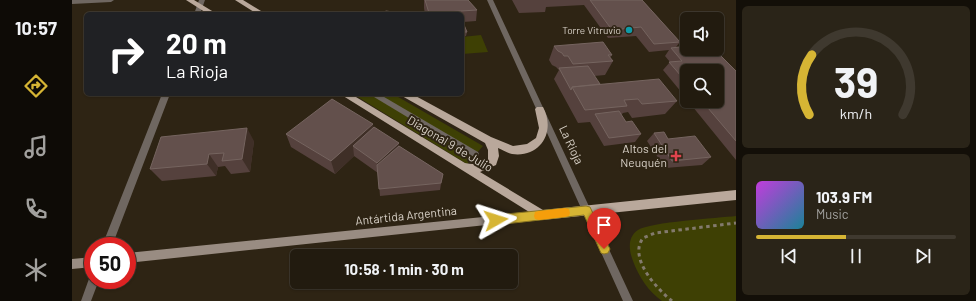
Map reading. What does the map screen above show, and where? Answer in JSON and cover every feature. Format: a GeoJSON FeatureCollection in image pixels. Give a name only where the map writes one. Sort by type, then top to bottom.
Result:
{"type":"FeatureCollection","features":[{"type":"Feature","properties":{"kind":"main road"},"geometry":{"type":"LineString","coordinates":[[189,0],[201,3],[211,12]]}},
{"type":"Feature","properties":{"kind":"main road"},"geometry":{"type":"LineString","coordinates":[[238,0],[259,12]]}},
{"type":"Feature","properties":{"kind":"main road","name":"Diagonal 9 de Julio"},"geometry":{"type":"LineString","coordinates":[[347,96],[542,215]]}},
{"type":"Feature","properties":{"kind":"main road","name":"Diagonal 9 de Julio"},"geometry":{"type":"LineString","coordinates":[[409,96],[488,140],[513,150],[521,150],[535,145],[540,140],[544,128],[540,109]]}},
{"type":"Feature","properties":{"kind":"main road"},"geometry":{"type":"LineString","coordinates":[[464,167],[475,169],[492,162],[494,152],[488,140]]}},
{"type":"Feature","properties":{"kind":"main road","name":"Antártida Argentina"},"geometry":{"type":"LineString","coordinates":[[136,257],[736,195]]}},
{"type":"Feature","properties":{"kind":"main road"},"geometry":{"type":"LineString","coordinates":[[72,264],[84,263]]}},
{"type":"Feature","properties":{"kind":"street"},"geometry":{"type":"LineString","coordinates":[[72,2],[111,0]]}},
{"type":"Feature","properties":{"kind":"street","name":"La Rioja"},"geometry":{"type":"LineString","coordinates":[[490,0],[628,301]]}},
{"type":"Feature","properties":{"kind":"street"},"geometry":{"type":"LineString","coordinates":[[110,237],[165,96]]}},
{"type":"Feature","properties":{"kind":"street"},"geometry":{"type":"LineString","coordinates":[[376,96],[475,154]]}},
{"type":"Feature","properties":{"kind":"street"},"geometry":{"type":"LineString","coordinates":[[86,301],[91,289]]}},
{"type":"Feature","properties":{"kind":"path"},"geometry":{"type":"LineString","coordinates":[[672,301],[655,286],[647,272],[638,250],[640,241],[645,235],[655,233],[736,223]]}},
{"type":"Feature","properties":{"kind":"shaded area"},"geometry":{"type":"Polygon","coordinates":[[[481,35],[488,52],[464,54],[464,37],[481,35]]]}},
{"type":"Feature","properties":{"kind":"shaded area"},"geometry":{"type":"Polygon","coordinates":[[[356,96],[396,96],[483,146],[467,164],[356,96]]]}},
{"type":"Feature","properties":{"kind":"shaded area"},"geometry":{"type":"Polygon","coordinates":[[[736,216],[736,301],[662,301],[644,283],[638,273],[631,253],[630,244],[632,236],[638,230],[645,227],[670,223],[736,216]]]}},
{"type":"Feature","properties":{"kind":"building"},"geometry":{"type":"Polygon","coordinates":[[[425,0],[468,0],[477,10],[445,12],[429,12],[425,0]]]}},
{"type":"Feature","properties":{"kind":"building","name":"Torre Vitruvio"},"geometry":{"type":"Polygon","coordinates":[[[590,0],[642,0],[680,42],[654,44],[641,27],[612,30],[590,0]]]}},
{"type":"Feature","properties":{"kind":"building"},"geometry":{"type":"Polygon","coordinates":[[[464,25],[467,32],[464,32],[464,25]]]}},
{"type":"Feature","properties":{"kind":"building"},"geometry":{"type":"Polygon","coordinates":[[[603,42],[612,55],[608,55],[613,61],[573,64],[568,56],[564,56],[554,46],[603,42]]]}},
{"type":"Feature","properties":{"kind":"building"},"geometry":{"type":"Polygon","coordinates":[[[680,47],[680,56],[721,56],[736,71],[736,141],[708,108],[724,108],[724,64],[680,64],[680,75],[669,62],[682,61],[671,48],[680,47]]]}},
{"type":"Feature","properties":{"kind":"building"},"geometry":{"type":"Polygon","coordinates":[[[588,66],[600,84],[572,87],[571,90],[559,68],[588,66]]]}},
{"type":"Feature","properties":{"kind":"building"},"geometry":{"type":"Polygon","coordinates":[[[659,79],[677,101],[642,104],[638,99],[624,100],[627,106],[585,110],[572,87],[659,79]]]}},
{"type":"Feature","properties":{"kind":"building"},"geometry":{"type":"Polygon","coordinates":[[[332,99],[373,124],[331,161],[286,134],[332,99]]]}},
{"type":"Feature","properties":{"kind":"building"},"geometry":{"type":"Polygon","coordinates":[[[619,111],[626,122],[632,121],[641,134],[609,138],[595,114],[619,111]]]}},
{"type":"Feature","properties":{"kind":"building"},"geometry":{"type":"Polygon","coordinates":[[[374,127],[399,143],[377,163],[353,146],[374,127]]]}},
{"type":"Feature","properties":{"kind":"building"},"geometry":{"type":"Polygon","coordinates":[[[247,128],[242,159],[222,161],[224,153],[209,154],[207,164],[150,169],[161,137],[247,128]]]}},
{"type":"Feature","properties":{"kind":"building"},"geometry":{"type":"Polygon","coordinates":[[[664,132],[668,139],[695,136],[711,157],[672,161],[654,133],[664,132]]]}},
{"type":"Feature","properties":{"kind":"building"},"geometry":{"type":"Polygon","coordinates":[[[399,146],[443,174],[441,183],[379,189],[377,165],[399,146]]]}},
{"type":"Feature","properties":{"kind":"slow traffic"},"geometry":{"type":"LineString","coordinates":[[539,216],[565,213]]}},
{"type":"Feature","properties":{"kind":"place","name":"Torre Vitruvio"},"geometry":{"type":"Point","coordinates":[629,30]}},
{"type":"Feature","properties":{"kind":"place","name":"Altos del Neuquén"},"geometry":{"type":"Point","coordinates":[676,156]}},
{"type":"Feature","properties":{"kind":"route"},"geometry":{"type":"LineString","coordinates":[[496,220],[586,210],[604,249]]}}]}
